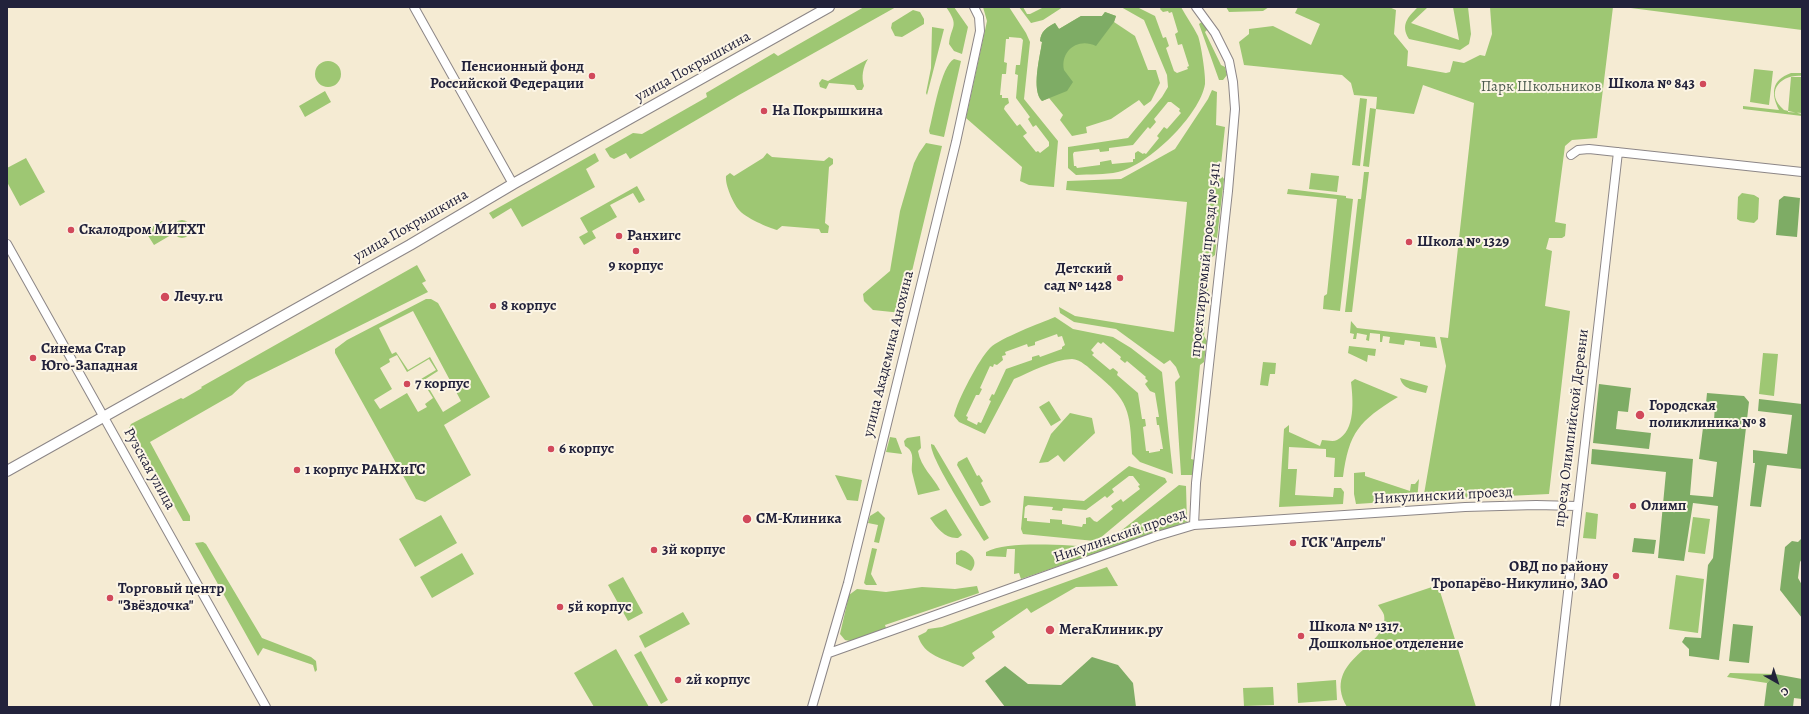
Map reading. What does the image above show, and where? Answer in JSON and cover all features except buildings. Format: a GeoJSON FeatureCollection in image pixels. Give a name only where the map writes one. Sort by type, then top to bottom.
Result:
{"type":"FeatureCollection","features":[{"type":"Feature","properties":{"kind":"main road","name":"улица Покрышкина"},"geometry":{"type":"LineString","coordinates":[[7,471],[104,415],[410,245],[513,184],[829,7]]}},
{"type":"Feature","properties":{"kind":"street"},"geometry":{"type":"LineString","coordinates":[[414,7],[513,184]]}},
{"type":"Feature","properties":{"kind":"street","name":"улица Академика Анохина"},"geometry":{"type":"LineString","coordinates":[[812,707],[829,653],[956,142],[980,31],[979,17],[974,7]]}},
{"type":"Feature","properties":{"kind":"street","name":"проектируемый проезд № 5411"},"geometry":{"type":"LineString","coordinates":[[1194,525],[1196,483],[1227,202],[1235,109],[1233,82],[1229,61],[1215,33],[1196,7]]}},
{"type":"Feature","properties":{"kind":"street"},"geometry":{"type":"LineString","coordinates":[[1571,155],[1575,151],[1585,149],[1802,172]]}},
{"type":"Feature","properties":{"kind":"street","name":"проезд Олимпийской Деревни"},"geometry":{"type":"LineString","coordinates":[[1555,707],[1618,152]]}},
{"type":"Feature","properties":{"kind":"street","name":"Рузская улица"},"geometry":{"type":"LineString","coordinates":[[7,244],[104,415],[219,626],[266,707]]}},
{"type":"Feature","properties":{"kind":"street","name":"Никулинский проезд"},"geometry":{"type":"LineString","coordinates":[[829,653],[1154,537],[1194,525],[1471,507],[1577,506]]}},
{"type":"Feature","properties":{"kind":"green space"},"geometry":{"type":"Polygon","coordinates":[[[864,7],[896,7],[739,95],[630,159],[626,153],[614,159],[610,157],[605,149],[633,133],[642,134],[707,97],[706,93],[774,53],[778,56],[864,7]]]}},
{"type":"Feature","properties":{"kind":"green space"},"geometry":{"type":"Polygon","coordinates":[[[946,7],[954,7],[968,27],[962,54],[954,51],[949,44],[954,22],[946,7]]]}},
{"type":"Feature","properties":{"kind":"green space"},"geometry":{"type":"Polygon","coordinates":[[[983,7],[1009,7],[1026,33],[1030,42],[1024,99],[1058,141],[1054,187],[1029,185],[1020,181],[1022,167],[966,118],[987,21],[983,7]],[[1009,37],[1009,39],[1006,39],[1004,62],[1007,63],[1006,74],[1002,74],[1000,95],[1002,95],[1002,98],[1008,98],[1009,103],[1004,109],[1017,126],[1020,124],[1027,133],[1023,136],[1036,152],[1038,151],[1040,153],[1049,146],[1049,142],[1036,125],[1033,127],[1028,119],[1030,117],[1016,98],[1018,75],[1015,74],[1016,65],[1020,65],[1023,40],[1021,38],[1009,37]]]}},
{"type":"Feature","properties":{"kind":"green space"},"geometry":{"type":"Polygon","coordinates":[[[1019,7],[1023,7],[1027,14],[1030,14],[1044,7],[1063,7],[1043,20],[1031,23],[1019,7]]]}},
{"type":"Feature","properties":{"kind":"green space"},"geometry":{"type":"Polygon","coordinates":[[[1121,7],[1137,7],[1155,16],[1163,38],[1166,37],[1169,46],[1166,48],[1174,71],[1177,73],[1188,69],[1187,67],[1189,66],[1182,44],[1178,45],[1175,34],[1178,32],[1172,12],[1163,12],[1160,9],[1161,7],[1181,7],[1198,36],[1205,80],[1201,96],[1194,110],[1183,124],[1158,149],[1144,160],[1118,172],[1076,175],[1068,168],[1068,147],[1128,138],[1162,97],[1168,87],[1167,75],[1144,20],[1121,7]],[[1168,102],[1154,119],[1156,122],[1150,129],[1148,127],[1133,145],[1109,148],[1109,151],[1100,152],[1099,149],[1074,152],[1074,166],[1077,168],[1100,165],[1100,162],[1111,160],[1112,164],[1133,162],[1133,159],[1135,159],[1135,153],[1138,151],[1146,154],[1159,138],[1157,136],[1164,127],[1167,129],[1181,113],[1179,111],[1180,109],[1171,102],[1168,102]]]}},
{"type":"Feature","properties":{"kind":"green space"},"geometry":{"type":"Polygon","coordinates":[[[1226,7],[1269,7],[1263,11],[1229,12],[1226,7]]]}},
{"type":"Feature","properties":{"kind":"green space","name":"Парк Школьников"},"geometry":{"type":"Polygon","coordinates":[[[1298,7],[1389,7],[1396,10],[1394,34],[1408,51],[1407,66],[1446,73],[1450,72],[1453,61],[1464,63],[1480,55],[1485,56],[1492,34],[1490,7],[1613,7],[1597,138],[1572,140],[1565,146],[1555,222],[1566,224],[1565,236],[1562,238],[1549,238],[1546,249],[1552,251],[1545,306],[1570,311],[1549,494],[1423,500],[1446,366],[1440,337],[1448,338],[1474,103],[1423,85],[1414,114],[1376,109],[1377,97],[1354,95],[1351,83],[1342,75],[1244,65],[1239,42],[1249,34],[1249,29],[1273,26],[1311,45],[1320,24],[1295,13],[1298,7]]]}},
{"type":"Feature","properties":{"kind":"green space"},"geometry":{"type":"Polygon","coordinates":[[[1418,7],[1428,7],[1411,23],[1459,40],[1453,7],[1468,7],[1471,34],[1469,44],[1460,50],[1409,39],[1406,34],[1405,25],[1408,18],[1418,7]]]}},
{"type":"Feature","properties":{"kind":"green space"},"geometry":{"type":"Polygon","coordinates":[[[1623,7],[1802,7],[1802,30],[1623,7]]]}},
{"type":"Feature","properties":{"kind":"green space"},"geometry":{"type":"Polygon","coordinates":[[[913,10],[920,12],[924,19],[924,24],[902,37],[895,36],[891,28],[892,23],[913,10]]]}},
{"type":"Feature","properties":{"kind":"green space"},"geometry":{"type":"Polygon","coordinates":[[[1105,12],[1116,16],[1114,22],[1135,36],[1148,70],[1156,70],[1160,83],[1151,101],[1144,106],[1139,100],[1111,119],[1086,127],[1087,133],[1072,136],[1060,120],[1063,115],[1049,98],[1042,101],[1039,96],[1037,81],[1042,42],[1040,41],[1044,30],[1055,23],[1059,29],[1081,16],[1102,16],[1105,12]]]}},
{"type":"Feature","properties":{"kind":"green space"},"geometry":{"type":"Polygon","coordinates":[[[1105,12],[1116,16],[1114,22],[1096,46],[1083,43],[1077,45],[1068,52],[1065,57],[1063,63],[1064,70],[1073,82],[1067,91],[1042,101],[1037,89],[1037,81],[1042,42],[1040,41],[1043,32],[1055,23],[1059,29],[1081,16],[1102,16],[1105,12]]]}},
{"type":"Feature","properties":{"kind":"green space"},"geometry":{"type":"Polygon","coordinates":[[[1203,21],[1208,29],[1205,32],[1221,65],[1225,67],[1227,75],[1223,80],[1219,80],[1199,24],[1203,21]]]}},
{"type":"Feature","properties":{"kind":"green space"},"geometry":{"type":"Polygon","coordinates":[[[932,27],[944,29],[927,95],[926,93],[931,68],[932,27]]]}},
{"type":"Feature","properties":{"kind":"green space"},"geometry":{"type":"Polygon","coordinates":[[[868,59],[863,72],[864,86],[862,90],[857,90],[854,85],[829,83],[826,89],[820,87],[819,83],[822,79],[828,81],[868,59]]]}},
{"type":"Feature","properties":{"kind":"green space"},"geometry":{"type":"Polygon","coordinates":[[[954,59],[961,61],[944,137],[930,134],[929,131],[941,81],[949,63],[954,59]]]}},
{"type":"Feature","properties":{"kind":"green space"},"geometry":{"type":"Polygon","coordinates":[[[328,61],[337,65],[341,74],[337,83],[328,87],[319,83],[315,74],[319,65],[328,61]]]}},
{"type":"Feature","properties":{"kind":"green space"},"geometry":{"type":"Polygon","coordinates":[[[1754,69],[1773,71],[1769,105],[1750,102],[1754,69]]]}},
{"type":"Feature","properties":{"kind":"green space"},"geometry":{"type":"Polygon","coordinates":[[[1791,73],[1802,73],[1802,76],[1794,76],[1781,81],[1775,91],[1775,97],[1778,104],[1784,110],[1802,114],[1802,116],[1743,109],[1743,106],[1779,110],[1776,104],[1774,93],[1774,88],[1780,79],[1791,73]]]}},
{"type":"Feature","properties":{"kind":"green space"},"geometry":{"type":"Polygon","coordinates":[[[1791,77],[1802,77],[1802,113],[1788,112],[1791,77]]]}},
{"type":"Feature","properties":{"kind":"green space"},"geometry":{"type":"Polygon","coordinates":[[[1212,90],[1217,92],[1216,125],[1225,127],[1220,174],[1224,179],[1215,255],[1211,258],[1204,336],[1207,341],[1204,362],[1200,365],[1191,459],[1195,460],[1194,475],[1181,475],[1175,382],[1180,377],[1176,367],[1170,360],[1164,364],[1116,329],[1074,322],[1060,313],[1059,307],[1075,316],[1174,332],[1187,202],[1066,190],[1067,181],[1121,179],[1175,149],[1208,99],[1212,90]]]}},
{"type":"Feature","properties":{"kind":"green space"},"geometry":{"type":"Polygon","coordinates":[[[325,91],[331,102],[305,117],[299,106],[325,91]]]}},
{"type":"Feature","properties":{"kind":"green space"},"geometry":{"type":"Polygon","coordinates":[[[1360,98],[1367,99],[1360,166],[1352,165],[1360,98]]]}},
{"type":"Feature","properties":{"kind":"green space"},"geometry":{"type":"Polygon","coordinates":[[[1370,108],[1376,109],[1369,167],[1363,166],[1370,108]]]}},
{"type":"Feature","properties":{"kind":"green space"},"geometry":{"type":"Polygon","coordinates":[[[926,143],[942,146],[902,313],[873,310],[864,301],[863,294],[890,271],[900,211],[914,163],[926,143]]]}},
{"type":"Feature","properties":{"kind":"green space"},"geometry":{"type":"Polygon","coordinates":[[[595,153],[599,161],[586,169],[595,187],[522,227],[511,208],[493,219],[489,213],[595,153]]]}},
{"type":"Feature","properties":{"kind":"green space"},"geometry":{"type":"Polygon","coordinates":[[[767,153],[772,157],[824,161],[829,157],[833,159],[833,164],[829,167],[825,223],[829,226],[828,233],[821,233],[819,229],[782,226],[777,230],[751,219],[739,210],[730,194],[726,176],[730,173],[734,176],[763,158],[767,153]]]}},
{"type":"Feature","properties":{"kind":"green space"},"geometry":{"type":"Polygon","coordinates":[[[26,158],[45,192],[20,206],[7,182],[7,168],[26,158]]]}},
{"type":"Feature","properties":{"kind":"green space"},"geometry":{"type":"Polygon","coordinates":[[[1364,172],[1369,172],[1352,312],[1345,312],[1358,199],[1361,199],[1364,172]]]}},
{"type":"Feature","properties":{"kind":"green space"},"geometry":{"type":"Polygon","coordinates":[[[1311,173],[1339,176],[1337,192],[1309,189],[1311,173]]]}},
{"type":"Feature","properties":{"kind":"green space"},"geometry":{"type":"Polygon","coordinates":[[[637,186],[645,200],[639,203],[633,193],[610,205],[617,217],[592,231],[596,238],[584,245],[579,237],[588,232],[580,218],[637,186]]]}},
{"type":"Feature","properties":{"kind":"green space"},"geometry":{"type":"Polygon","coordinates":[[[1288,189],[1346,196],[1346,198],[1353,199],[1340,311],[1323,309],[1324,296],[1327,294],[1337,199],[1287,194],[1288,189]]]}},
{"type":"Feature","properties":{"kind":"green space"},"geometry":{"type":"Polygon","coordinates":[[[1742,193],[1754,195],[1759,198],[1758,219],[1754,223],[1740,221],[1737,219],[1738,197],[1742,193]]]}},
{"type":"Feature","properties":{"kind":"green space"},"geometry":{"type":"Polygon","coordinates":[[[1784,196],[1800,198],[1797,237],[1776,235],[1779,200],[1784,196]]]}},
{"type":"Feature","properties":{"kind":"green space"},"geometry":{"type":"Polygon","coordinates":[[[178,220],[186,220],[191,225],[189,236],[186,238],[178,238],[173,233],[173,225],[178,220]]]}},
{"type":"Feature","properties":{"kind":"green space"},"geometry":{"type":"Polygon","coordinates":[[[162,221],[171,235],[154,245],[145,231],[162,221]]]}},
{"type":"Feature","properties":{"kind":"green space"},"geometry":{"type":"Polygon","coordinates":[[[417,265],[426,281],[422,283],[428,292],[246,382],[232,395],[150,442],[190,516],[190,521],[183,521],[138,441],[135,442],[128,431],[131,424],[181,398],[183,399],[202,388],[201,387],[417,265]]]}},
{"type":"Feature","properties":{"kind":"green space"},"geometry":{"type":"Polygon","coordinates":[[[426,299],[431,299],[438,303],[490,397],[444,425],[471,475],[425,502],[416,499],[335,353],[335,349],[347,340],[426,299]],[[413,311],[379,328],[392,354],[396,352],[408,370],[430,357],[438,371],[424,380],[443,412],[461,401],[413,311]],[[397,355],[389,359],[390,362],[380,368],[392,389],[374,400],[380,409],[407,393],[418,412],[427,407],[425,404],[433,398],[421,379],[436,370],[429,359],[407,372],[397,355]]]}},
{"type":"Feature","properties":{"kind":"green space"},"geometry":{"type":"Polygon","coordinates":[[[1055,317],[1073,329],[1113,337],[1131,348],[1162,372],[1173,474],[1140,462],[1132,454],[1128,416],[1121,399],[1106,383],[1084,364],[1075,359],[1049,364],[1014,379],[985,434],[959,422],[954,416],[969,380],[985,353],[990,348],[1011,335],[1055,317]],[[1057,334],[1035,342],[1035,345],[1028,347],[1027,344],[1005,352],[1006,355],[1002,356],[1003,360],[997,365],[994,364],[993,367],[990,366],[980,388],[982,389],[979,395],[976,395],[966,416],[968,417],[967,420],[977,425],[978,422],[981,423],[991,401],[989,400],[992,394],[994,395],[1006,369],[1032,360],[1032,357],[1039,355],[1040,357],[1062,349],[1065,345],[1062,336],[1058,337],[1057,334]],[[1098,342],[1091,350],[1094,353],[1092,355],[1110,370],[1113,368],[1118,372],[1117,375],[1138,393],[1142,419],[1145,419],[1146,426],[1143,427],[1146,451],[1149,451],[1149,453],[1160,451],[1160,449],[1163,449],[1159,425],[1157,425],[1156,417],[1159,417],[1155,393],[1150,391],[1145,384],[1148,381],[1145,378],[1146,377],[1127,361],[1125,363],[1120,359],[1121,357],[1103,342],[1101,344],[1098,342]]]}},
{"type":"Feature","properties":{"kind":"green space"},"geometry":{"type":"Polygon","coordinates":[[[1351,321],[1357,328],[1435,337],[1437,348],[1420,346],[1420,342],[1405,340],[1404,345],[1389,343],[1390,337],[1383,336],[1382,342],[1380,342],[1380,334],[1370,333],[1369,341],[1366,340],[1367,335],[1357,333],[1356,339],[1353,339],[1354,334],[1350,333],[1351,321]]]}},
{"type":"Feature","properties":{"kind":"green space"},"geometry":{"type":"Polygon","coordinates":[[[1349,346],[1376,349],[1375,356],[1368,355],[1367,362],[1348,353],[1349,346]]]}},
{"type":"Feature","properties":{"kind":"green space"},"geometry":{"type":"Polygon","coordinates":[[[1763,353],[1778,354],[1774,396],[1759,394],[1763,353]]]}},
{"type":"Feature","properties":{"kind":"green space"},"geometry":{"type":"Polygon","coordinates":[[[1263,362],[1276,363],[1275,374],[1270,374],[1268,386],[1260,385],[1263,362]]]}},
{"type":"Feature","properties":{"kind":"green space"},"geometry":{"type":"Polygon","coordinates":[[[1400,378],[1428,386],[1426,393],[1407,387],[1400,378]]]}},
{"type":"Feature","properties":{"kind":"green space"},"geometry":{"type":"Polygon","coordinates":[[[1355,379],[1398,397],[1374,413],[1358,429],[1349,449],[1343,477],[1334,477],[1335,458],[1326,457],[1326,449],[1289,447],[1288,469],[1297,469],[1295,495],[1333,497],[1334,488],[1341,488],[1344,492],[1343,504],[1279,507],[1284,429],[1289,425],[1289,432],[1320,446],[1322,440],[1335,441],[1343,436],[1347,430],[1352,414],[1351,382],[1355,379]]]}},
{"type":"Feature","properties":{"kind":"green space"},"geometry":{"type":"Polygon","coordinates":[[[1599,384],[1631,388],[1628,412],[1618,411],[1616,429],[1651,433],[1649,449],[1593,443],[1599,384]]]}},
{"type":"Feature","properties":{"kind":"green space"},"geometry":{"type":"Polygon","coordinates":[[[1707,393],[1744,396],[1749,402],[1719,660],[1689,656],[1689,649],[1682,642],[1685,637],[1701,638],[1708,565],[1713,558],[1718,506],[1693,503],[1684,561],[1658,558],[1666,472],[1591,464],[1592,449],[1693,459],[1690,495],[1713,497],[1717,462],[1699,459],[1704,420],[1714,421],[1715,404],[1706,403],[1707,393]]]}},
{"type":"Feature","properties":{"kind":"green space"},"geometry":{"type":"Polygon","coordinates":[[[1759,399],[1802,404],[1802,469],[1767,465],[1761,507],[1750,506],[1755,463],[1753,463],[1753,450],[1787,454],[1792,415],[1758,411],[1759,399]]]}},
{"type":"Feature","properties":{"kind":"green space"},"geometry":{"type":"Polygon","coordinates":[[[1049,401],[1061,420],[1051,426],[1039,407],[1049,401]]]}},
{"type":"Feature","properties":{"kind":"green space"},"geometry":{"type":"Polygon","coordinates":[[[1070,413],[1092,418],[1095,433],[1064,462],[1058,455],[1048,462],[1039,463],[1051,434],[1070,413]]]}},
{"type":"Feature","properties":{"kind":"green space"},"geometry":{"type":"Polygon","coordinates":[[[920,436],[921,448],[918,451],[920,457],[924,467],[940,490],[918,495],[912,472],[912,454],[911,451],[905,446],[904,441],[907,438],[920,436]]]}},
{"type":"Feature","properties":{"kind":"green space"},"geometry":{"type":"Polygon","coordinates":[[[890,437],[896,438],[902,454],[886,452],[890,437]]]}},
{"type":"Feature","properties":{"kind":"green space"},"geometry":{"type":"Polygon","coordinates":[[[931,444],[934,445],[989,538],[984,541],[937,463],[931,444]]]}},
{"type":"Feature","properties":{"kind":"green space"},"geometry":{"type":"Polygon","coordinates":[[[967,457],[977,476],[979,475],[983,481],[981,483],[991,502],[983,506],[980,506],[957,465],[958,462],[967,457]]]}},
{"type":"Feature","properties":{"kind":"green space"},"geometry":{"type":"Polygon","coordinates":[[[1129,466],[1165,478],[1167,482],[1095,541],[1023,534],[1021,529],[1024,496],[1084,501],[1129,466]],[[1129,476],[1112,489],[1114,492],[1107,498],[1105,496],[1086,510],[1063,508],[1062,511],[1052,510],[1053,507],[1028,505],[1025,507],[1024,518],[1027,518],[1027,521],[1050,523],[1050,519],[1062,520],[1062,524],[1082,527],[1083,524],[1086,524],[1086,518],[1090,517],[1097,522],[1113,509],[1111,506],[1121,499],[1123,502],[1140,489],[1138,486],[1140,485],[1133,476],[1129,476]]]}},
{"type":"Feature","properties":{"kind":"green space"},"geometry":{"type":"Polygon","coordinates":[[[1365,472],[1365,476],[1410,491],[1411,484],[1415,484],[1419,479],[1417,500],[1356,504],[1354,494],[1354,473],[1365,472]]]}},
{"type":"Feature","properties":{"kind":"green space"},"geometry":{"type":"Polygon","coordinates":[[[835,475],[862,480],[858,501],[847,500],[835,475]]]}},
{"type":"Feature","properties":{"kind":"green space"},"geometry":{"type":"Polygon","coordinates":[[[1179,485],[1186,486],[1187,522],[1021,579],[1019,573],[1014,574],[1015,549],[1007,549],[1006,557],[986,556],[986,552],[996,548],[1009,546],[1056,545],[1097,547],[1103,545],[1179,485]]]}},
{"type":"Feature","properties":{"kind":"green space"},"geometry":{"type":"Polygon","coordinates":[[[946,509],[962,535],[958,538],[945,535],[930,518],[946,509]]]}},
{"type":"Feature","properties":{"kind":"green space"},"geometry":{"type":"Polygon","coordinates":[[[878,511],[885,518],[879,543],[874,542],[878,525],[868,523],[870,516],[878,511]]]}},
{"type":"Feature","properties":{"kind":"green space"},"geometry":{"type":"Polygon","coordinates":[[[1586,512],[1598,514],[1596,539],[1583,538],[1586,512]]]}},
{"type":"Feature","properties":{"kind":"green space"},"geometry":{"type":"Polygon","coordinates":[[[441,515],[457,543],[415,567],[399,539],[441,515]]]}},
{"type":"Feature","properties":{"kind":"green space"},"geometry":{"type":"Polygon","coordinates":[[[1693,517],[1710,519],[1705,554],[1688,552],[1693,517]]]}},
{"type":"Feature","properties":{"kind":"green space"},"geometry":{"type":"Polygon","coordinates":[[[1634,538],[1656,540],[1654,554],[1632,552],[1634,538]]]}},
{"type":"Feature","properties":{"kind":"green space"},"geometry":{"type":"Polygon","coordinates":[[[1802,538],[1802,559],[1800,562],[1798,578],[1802,585],[1802,618],[1780,590],[1785,547],[1792,541],[1798,542],[1802,538]]]}},
{"type":"Feature","properties":{"kind":"green space"},"geometry":{"type":"Polygon","coordinates":[[[203,542],[206,544],[262,638],[311,657],[316,661],[317,670],[315,672],[313,665],[263,648],[258,656],[195,543],[203,542]]]}},
{"type":"Feature","properties":{"kind":"green space"},"geometry":{"type":"Polygon","coordinates":[[[872,548],[877,549],[871,574],[877,585],[866,585],[864,583],[872,548]]]}},
{"type":"Feature","properties":{"kind":"green space"},"geometry":{"type":"Polygon","coordinates":[[[961,550],[968,553],[974,560],[974,567],[971,571],[956,564],[956,553],[961,550]]]}},
{"type":"Feature","properties":{"kind":"green space"},"geometry":{"type":"Polygon","coordinates":[[[462,553],[474,574],[432,598],[420,577],[462,553]]]}},
{"type":"Feature","properties":{"kind":"green space"},"geometry":{"type":"Polygon","coordinates":[[[1107,567],[1118,586],[1076,587],[1031,613],[1027,608],[992,632],[995,637],[972,653],[975,658],[963,667],[942,659],[930,652],[921,643],[918,636],[926,632],[928,629],[942,627],[1107,567]]]}},
{"type":"Feature","properties":{"kind":"green space"},"geometry":{"type":"Polygon","coordinates":[[[1676,575],[1704,579],[1698,633],[1669,629],[1676,575]]]}},
{"type":"Feature","properties":{"kind":"green space"},"geometry":{"type":"Polygon","coordinates":[[[623,577],[643,613],[628,621],[608,585],[623,577]]]}},
{"type":"Feature","properties":{"kind":"green space"},"geometry":{"type":"Polygon","coordinates":[[[1438,585],[1476,707],[1347,707],[1341,691],[1342,677],[1348,665],[1377,636],[1383,626],[1384,615],[1378,605],[1438,585]]]}},
{"type":"Feature","properties":{"kind":"green space"},"geometry":{"type":"Polygon","coordinates":[[[977,586],[979,593],[885,625],[886,628],[850,641],[845,640],[840,634],[849,595],[857,589],[886,592],[922,587],[955,589],[977,586]]]}},
{"type":"Feature","properties":{"kind":"green space"},"geometry":{"type":"Polygon","coordinates":[[[683,612],[690,624],[645,648],[639,636],[683,612]]]}},
{"type":"Feature","properties":{"kind":"green space"},"geometry":{"type":"Polygon","coordinates":[[[1733,624],[1753,626],[1749,663],[1729,661],[1733,624]]]}},
{"type":"Feature","properties":{"kind":"green space"},"geometry":{"type":"Polygon","coordinates":[[[616,649],[649,707],[594,707],[574,673],[616,649]]]}},
{"type":"Feature","properties":{"kind":"green space"},"geometry":{"type":"Polygon","coordinates":[[[641,651],[668,700],[661,704],[634,655],[641,651]]]}},
{"type":"Feature","properties":{"kind":"green space"},"geometry":{"type":"Polygon","coordinates":[[[1092,657],[1118,665],[1133,683],[1136,707],[1005,707],[985,681],[1005,666],[1028,684],[1061,685],[1092,657]]]}},
{"type":"Feature","properties":{"kind":"green space"},"geometry":{"type":"Polygon","coordinates":[[[1730,673],[1775,674],[1767,683],[1727,677],[1730,673]]]}},
{"type":"Feature","properties":{"kind":"green space"},"geometry":{"type":"Polygon","coordinates":[[[1775,674],[1802,679],[1802,699],[1794,698],[1793,707],[1764,707],[1767,683],[1775,674]]]}},
{"type":"Feature","properties":{"kind":"green space"},"geometry":{"type":"Polygon","coordinates":[[[1336,680],[1337,700],[1298,703],[1297,683],[1336,680]]]}},
{"type":"Feature","properties":{"kind":"green space"},"geometry":{"type":"Polygon","coordinates":[[[1273,687],[1274,705],[1244,706],[1243,688],[1273,687]]]}},
{"type":"Feature","properties":{"kind":"place","name":"Пенсионный фонд Российской Федерации"},"geometry":{"type":"Point","coordinates":[592,76]}},
{"type":"Feature","properties":{"kind":"place","name":"Школа № 843"},"geometry":{"type":"Point","coordinates":[1703,84]}},
{"type":"Feature","properties":{"kind":"place","name":"На Покрышкина"},"geometry":{"type":"Point","coordinates":[764,111]}},
{"type":"Feature","properties":{"kind":"place","name":"Скалодром МИТХТ"},"geometry":{"type":"Point","coordinates":[71,230]}},
{"type":"Feature","properties":{"kind":"place","name":"Ранхигс"},"geometry":{"type":"Point","coordinates":[619,236]}},
{"type":"Feature","properties":{"kind":"place","name":"Школа № 1329"},"geometry":{"type":"Point","coordinates":[1409,242]}},
{"type":"Feature","properties":{"kind":"place","name":"9 корпус"},"geometry":{"type":"Point","coordinates":[636,251]}},
{"type":"Feature","properties":{"kind":"place","name":"Детский сад № 1428"},"geometry":{"type":"Point","coordinates":[1120,278]}},
{"type":"Feature","properties":{"kind":"place","name":"Лечу.ru"},"geometry":{"type":"Point","coordinates":[165,297]}},
{"type":"Feature","properties":{"kind":"place","name":"8 корпус"},"geometry":{"type":"Point","coordinates":[493,306]}},
{"type":"Feature","properties":{"kind":"place","name":"Синема Стар Юго-Западная"},"geometry":{"type":"Point","coordinates":[33,358]}},
{"type":"Feature","properties":{"kind":"place","name":"7 корпус"},"geometry":{"type":"Point","coordinates":[407,384]}},
{"type":"Feature","properties":{"kind":"place","name":"Городская поликлиника № 8"},"geometry":{"type":"Point","coordinates":[1640,415]}},
{"type":"Feature","properties":{"kind":"place","name":"6 корпус"},"geometry":{"type":"Point","coordinates":[551,449]}},
{"type":"Feature","properties":{"kind":"place","name":"1 корпус РАНХиГС"},"geometry":{"type":"Point","coordinates":[297,470]}},
{"type":"Feature","properties":{"kind":"place","name":"Олимп"},"geometry":{"type":"Point","coordinates":[1633,506]}},
{"type":"Feature","properties":{"kind":"place","name":"СМ-Клиника"},"geometry":{"type":"Point","coordinates":[747,519]}},
{"type":"Feature","properties":{"kind":"place","name":"ГСК \"Апрель\""},"geometry":{"type":"Point","coordinates":[1293,543]}},
{"type":"Feature","properties":{"kind":"place","name":"3й корпус"},"geometry":{"type":"Point","coordinates":[654,550]}},
{"type":"Feature","properties":{"kind":"place","name":"ОВД по району Тропарёво-Никулино, ЗАО"},"geometry":{"type":"Point","coordinates":[1616,576]}},
{"type":"Feature","properties":{"kind":"place","name":"Торговый центр \"Звёздочка\""},"geometry":{"type":"Point","coordinates":[110,598]}},
{"type":"Feature","properties":{"kind":"place","name":"5й корпус"},"geometry":{"type":"Point","coordinates":[560,607]}},
{"type":"Feature","properties":{"kind":"place","name":"МегаКлиник.ру"},"geometry":{"type":"Point","coordinates":[1050,630]}},
{"type":"Feature","properties":{"kind":"place","name":"Школа № 1317. Дошкольное отделение"},"geometry":{"type":"Point","coordinates":[1301,636]}},
{"type":"Feature","properties":{"kind":"place","name":"2й корпус"},"geometry":{"type":"Point","coordinates":[678,680]}}]}
